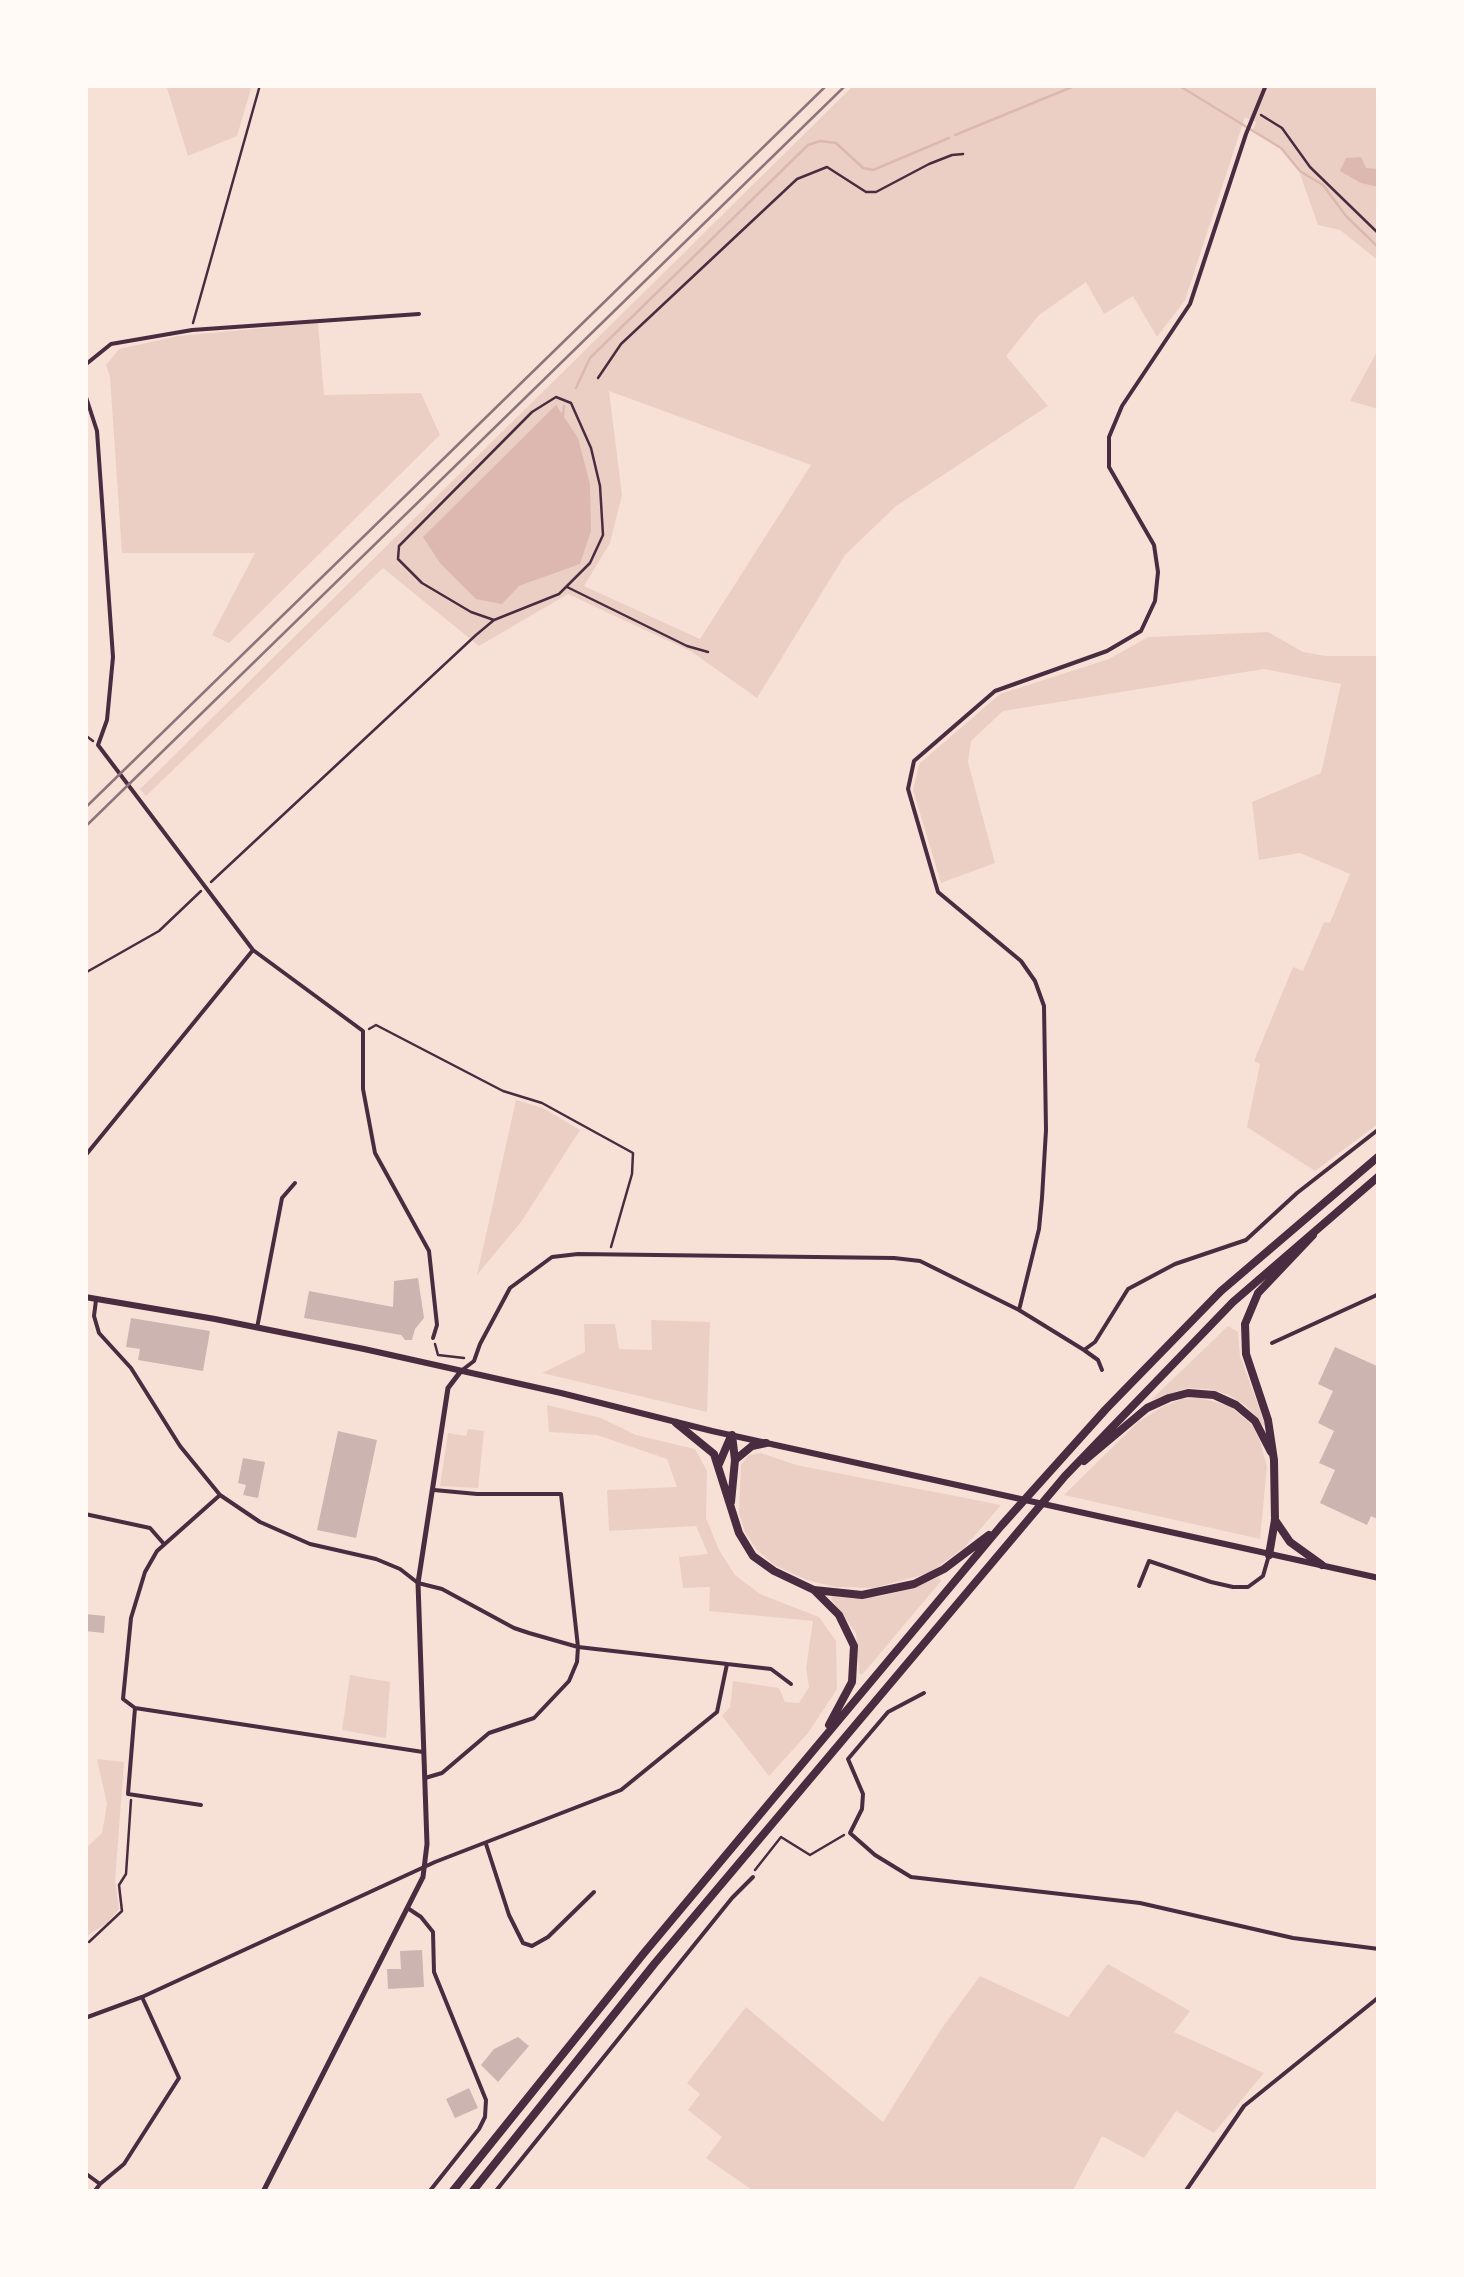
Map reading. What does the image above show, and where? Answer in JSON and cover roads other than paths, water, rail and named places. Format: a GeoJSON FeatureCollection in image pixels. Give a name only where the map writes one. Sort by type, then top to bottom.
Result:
{"type":"FeatureCollection","features":[{"type":"Feature","properties":{"kind":"highway"},"geometry":{"type":"LineString","coordinates":[[452,2192],[644,1952],[1001,1526],[1115,1399],[1221,1291],[1379,1156]]}},
{"type":"Feature","properties":{"kind":"highway"},"geometry":{"type":"LineString","coordinates":[[472,2192],[655,1963],[1065,1476],[1179,1354],[1326,1218],[1379,1176]]}},
{"type":"Feature","properties":{"kind":"highway"},"geometry":{"type":"LineString","coordinates":[[1269,1555],[1274,1520],[1274,1460],[1268,1420],[1248,1367],[1245,1324],[1258,1293],[1301,1251],[1326,1218]]}},
{"type":"Feature","properties":{"kind":"highway"},"geometry":{"type":"LineString","coordinates":[[1065,1476],[1147,1408],[1188,1394],[1214,1395],[1246,1412],[1255,1421],[1274,1460]]}},
{"type":"Feature","properties":{"kind":"highway"},"geometry":{"type":"LineString","coordinates":[[676,1423],[707,1445],[720,1464],[739,1533],[753,1556],[774,1572],[814,1590],[862,1595],[914,1584],[944,1569],[1001,1526]]}},
{"type":"Feature","properties":{"kind":"highway"},"geometry":{"type":"LineString","coordinates":[[720,1464],[721,1454],[732,1436]]}},
{"type":"Feature","properties":{"kind":"highway"},"geometry":{"type":"LineString","coordinates":[[731,1506],[735,1460],[732,1436]]}},
{"type":"Feature","properties":{"kind":"highway"},"geometry":{"type":"LineString","coordinates":[[735,1460],[752,1446],[766,1443]]}},
{"type":"Feature","properties":{"kind":"highway"},"geometry":{"type":"LineString","coordinates":[[1274,1520],[1290,1542],[1322,1565]]}},
{"type":"Feature","properties":{"kind":"highway"},"geometry":{"type":"LineString","coordinates":[[814,1590],[849,1630],[856,1662],[846,1695],[814,1748]]}},
{"type":"Feature","properties":{"kind":"main road"},"geometry":{"type":"LineString","coordinates":[[85,1298],[257,1328],[461,1371],[732,1436],[1379,1578]]}},
{"type":"Feature","properties":{"kind":"street"},"geometry":{"type":"LineString","coordinates":[[1019,1310],[1039,1230],[1042,1198],[1046,1130],[1044,1006],[1035,981],[1021,961],[938,892],[908,789],[914,760],[995,691],[1106,651],[1142,631],[1155,601],[1158,572],[1154,545],[1109,467],[1109,437],[1122,406],[1190,304],[1266,85]]}},
{"type":"Feature","properties":{"kind":"street"},"geometry":{"type":"LineString","coordinates":[[85,365],[111,344],[192,330],[420,314]]}},
{"type":"Feature","properties":{"kind":"street"},"geometry":{"type":"LineString","coordinates":[[85,394],[97,430],[113,657],[107,720],[98,745],[253,950],[363,1031],[363,1089],[375,1153],[429,1251],[438,1325],[433,1338]]}},
{"type":"Feature","properties":{"kind":"street"},"geometry":{"type":"LineString","coordinates":[[85,1156],[253,950]]}},
{"type":"Feature","properties":{"kind":"street"},"geometry":{"type":"LineString","coordinates":[[1084,1350],[1095,1342],[1128,1289],[1175,1264],[1246,1240],[1296,1193],[1379,1129]]}},
{"type":"Feature","properties":{"kind":"street"},"geometry":{"type":"LineString","coordinates":[[257,1328],[282,1198],[295,1184]]}},
{"type":"Feature","properties":{"kind":"street"},"geometry":{"type":"LineString","coordinates":[[263,2192],[409,1909],[425,1867],[418,1582],[431,1490],[448,1388],[474,1360],[510,1288],[552,1257],[609,1254],[903,1258],[936,1267],[1019,1310],[1098,1360],[1102,1370]]}},
{"type":"Feature","properties":{"kind":"street"},"geometry":{"type":"LineString","coordinates":[[1272,1343],[1379,1294]]}},
{"type":"Feature","properties":{"kind":"street"},"geometry":{"type":"LineString","coordinates":[[96,1300],[94,1316],[99,1333],[131,1368],[180,1446],[220,1494],[278,1532],[376,1559],[514,1628],[578,1647],[770,1668],[792,1684]]}},
{"type":"Feature","properties":{"kind":"street"},"geometry":{"type":"LineString","coordinates":[[424,1778],[442,1773],[489,1733],[534,1718],[569,1681],[578,1647],[561,1494],[431,1490]]}},
{"type":"Feature","properties":{"kind":"street"},"geometry":{"type":"LineString","coordinates":[[220,1494],[164,1544],[145,1572],[131,1618],[123,1699],[135,1708],[424,1752]]}},
{"type":"Feature","properties":{"kind":"street"},"geometry":{"type":"LineString","coordinates":[[85,1514],[150,1528],[164,1544]]}},
{"type":"Feature","properties":{"kind":"street"},"geometry":{"type":"LineString","coordinates":[[1139,1586],[1148,1561],[1210,1582],[1248,1586],[1264,1576],[1269,1555]]}},
{"type":"Feature","properties":{"kind":"street"},"geometry":{"type":"LineString","coordinates":[[85,2018],[142,1996],[425,1867],[621,1790],[710,1720],[721,1703],[727,1664]]}},
{"type":"Feature","properties":{"kind":"street"},"geometry":{"type":"LineString","coordinates":[[924,1694],[888,1712],[848,1759],[863,1794],[862,1809],[850,1833],[875,1856],[912,1877],[1140,1903],[1293,1938],[1379,1949]]}},
{"type":"Feature","properties":{"kind":"street"},"geometry":{"type":"LineString","coordinates":[[135,1708],[128,1794],[200,1805]]}},
{"type":"Feature","properties":{"kind":"street"},"geometry":{"type":"LineString","coordinates":[[486,1844],[509,1916],[523,1943],[532,1946],[548,1937],[594,1892]]}},
{"type":"Feature","properties":{"kind":"street"},"geometry":{"type":"LineString","coordinates":[[496,2192],[753,1876]]}},
{"type":"Feature","properties":{"kind":"street"},"geometry":{"type":"LineString","coordinates":[[409,1909],[433,1932],[434,1972],[486,2100],[485,2117],[479,2129],[430,2192]]}},
{"type":"Feature","properties":{"kind":"street"},"geometry":{"type":"LineString","coordinates":[[94,2192],[124,2164],[180,2078],[156,2036],[142,1996]]}},
{"type":"Feature","properties":{"kind":"street"},"geometry":{"type":"LineString","coordinates":[[1184,2192],[1244,2106],[1379,1997]]}},
{"type":"Feature","properties":{"kind":"street"},"geometry":{"type":"LineString","coordinates":[[85,2173],[100,2184]]}},
{"type":"Feature","properties":{"kind":"waterway"},"geometry":{"type":"LineString","coordinates":[[955,135],[1077,85]]}},
{"type":"Feature","properties":{"kind":"waterway"},"geometry":{"type":"LineString","coordinates":[[1178,85],[1281,148],[1300,171],[1323,185],[1346,216],[1379,248]]}},
{"type":"Feature","properties":{"kind":"waterway"},"geometry":{"type":"LineString","coordinates":[[576,388],[590,358],[808,145],[820,141],[836,143],[863,168],[873,170],[949,138]]}},
{"type":"Feature","properties":{"kind":"waterway"},"geometry":{"type":"LineString","coordinates":[[563,415],[564,406]]}},
{"type":"Feature","properties":{"kind":"tram line"},"geometry":{"type":"LineString","coordinates":[[85,827],[846,85]]}},
{"type":"Feature","properties":{"kind":"railway"},"geometry":{"type":"LineString","coordinates":[[85,808],[827,85]]}}]}
